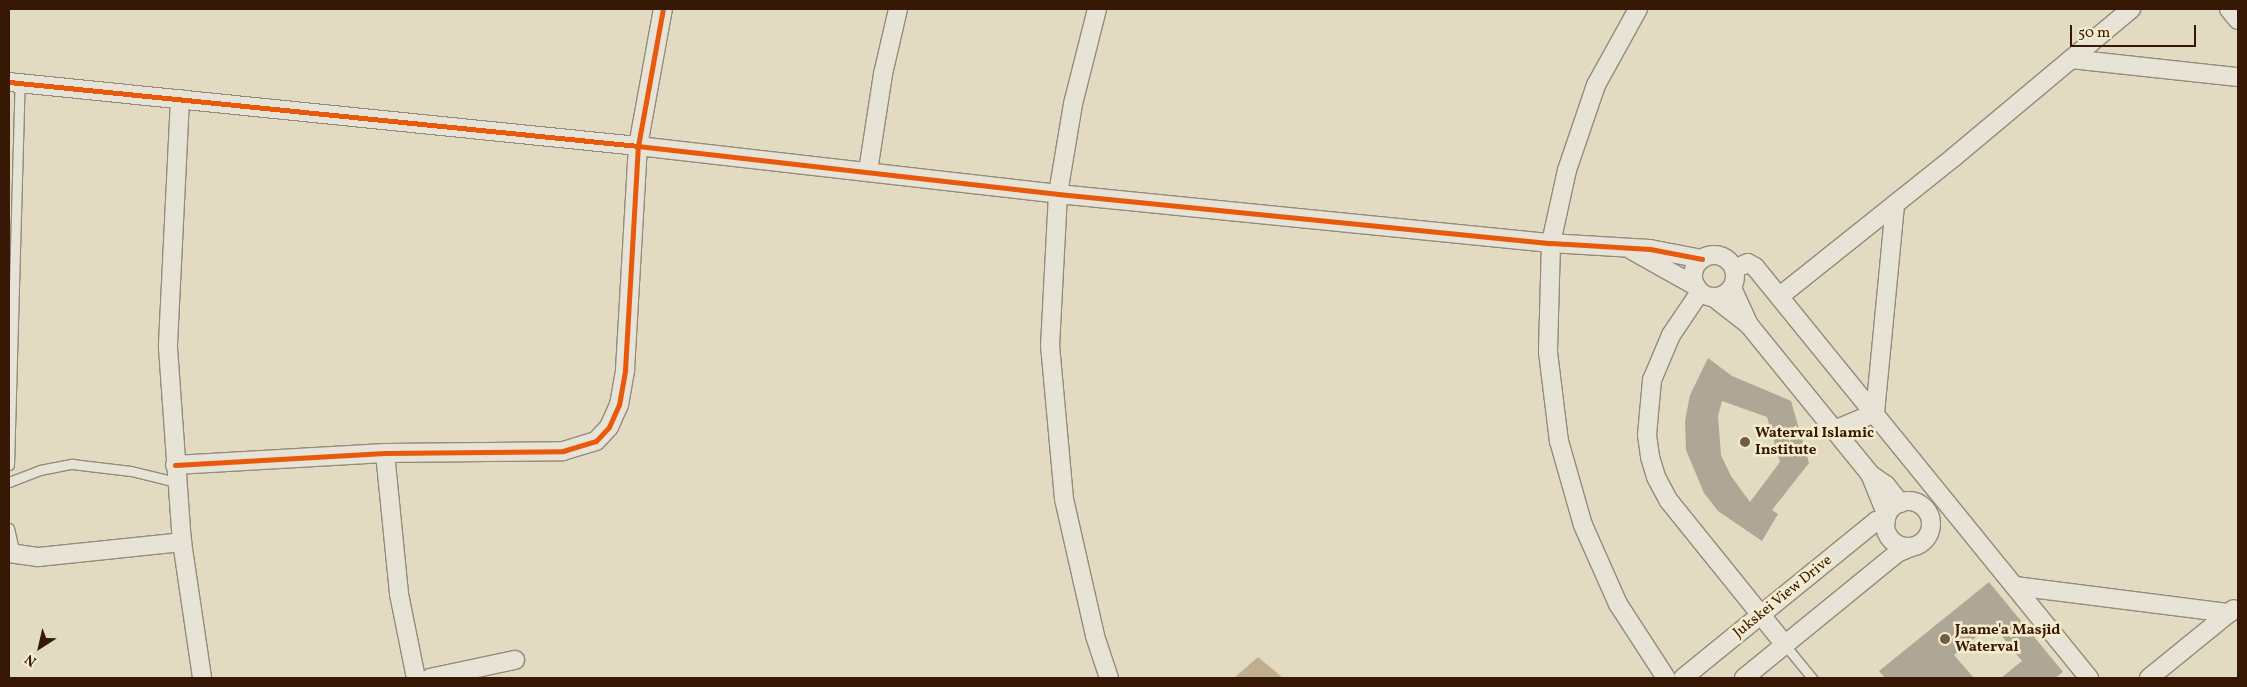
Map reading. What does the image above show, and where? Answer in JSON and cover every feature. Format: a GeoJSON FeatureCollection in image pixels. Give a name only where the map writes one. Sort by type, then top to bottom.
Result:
{"type":"FeatureCollection","features":[{"type":"Feature","properties":{"kind":"street"},"geometry":{"type":"LineString","coordinates":[[175,474],[385,453],[563,451],[596,441],[609,427],[619,405],[626,370],[638,146],[663,9]]}},
{"type":"Feature","properties":{"kind":"street"},"geometry":{"type":"LineString","coordinates":[[868,171],[883,74],[898,9]]}},
{"type":"Feature","properties":{"kind":"street"},"geometry":{"type":"LineString","coordinates":[[1097,9],[1073,104],[1058,194],[1050,345],[1054,422],[1064,499],[1078,566],[1109,678]]}},
{"type":"Feature","properties":{"kind":"street"},"geometry":{"type":"LineString","coordinates":[[1638,9],[1611,55],[1586,110],[1567,170],[1551,243],[1548,352],[1559,441],[1583,526],[1618,604],[1666,678]]}},
{"type":"Feature","properties":{"kind":"street"},"geometry":{"type":"LineString","coordinates":[[1780,296],[1895,204],[2131,9]]}},
{"type":"Feature","properties":{"kind":"street"},"geometry":{"type":"LineString","coordinates":[[2229,9],[2238,20]]}},
{"type":"Feature","properties":{"kind":"street"},"geometry":{"type":"LineString","coordinates":[[2071,59],[2238,77]]}},
{"type":"Feature","properties":{"kind":"street"},"geometry":{"type":"LineString","coordinates":[[14,82],[638,146],[1058,194],[1551,243],[1631,250],[1650,249],[1702,259],[1723,257],[1734,269],[1732,288],[1749,325],[1870,474],[1907,503],[1927,511],[1931,526],[1927,538],[1897,553],[1744,678]]}},
{"type":"Feature","properties":{"kind":"street"},"geometry":{"type":"LineString","coordinates":[[180,99],[168,303],[175,474],[182,542],[202,678]]}},
{"type":"Feature","properties":{"kind":"street"},"geometry":{"type":"LineString","coordinates":[[1875,414],[1895,204]]}},
{"type":"Feature","properties":{"kind":"street"},"geometry":{"type":"LineString","coordinates":[[1631,250],[1703,292],[1749,325]]}},
{"type":"Feature","properties":{"kind":"street"},"geometry":{"type":"LineString","coordinates":[[1702,259],[1694,271],[1703,292]]}},
{"type":"Feature","properties":{"kind":"street"},"geometry":{"type":"LineString","coordinates":[[1734,269],[1748,264],[1755,267],[2089,678]]}},
{"type":"Feature","properties":{"kind":"street"},"geometry":{"type":"LineString","coordinates":[[1732,288],[1703,292],[1671,335],[1652,380],[1647,435],[1650,457],[1656,477],[1669,500],[1785,645]]}},
{"type":"Feature","properties":{"kind":"street"},"geometry":{"type":"LineString","coordinates":[[1834,430],[1875,414]]}},
{"type":"Feature","properties":{"kind":"street"},"geometry":{"type":"LineString","coordinates":[[385,453],[399,594],[416,678]]}},
{"type":"Feature","properties":{"kind":"street"},"geometry":{"type":"LineString","coordinates":[[1870,474],[1892,541],[1911,547]]}},
{"type":"Feature","properties":{"kind":"street"},"geometry":{"type":"LineString","coordinates":[[1886,519],[1932,483]]}},
{"type":"Feature","properties":{"kind":"street"},"geometry":{"type":"LineString","coordinates":[[1931,526],[1953,509]]}},
{"type":"Feature","properties":{"kind":"street","name":"Jukskei View Drive"},"geometry":{"type":"LineString","coordinates":[[1683,678],[1876,521],[1886,519]]}},
{"type":"Feature","properties":{"kind":"street"},"geometry":{"type":"LineString","coordinates":[[12,554],[38,557],[182,542]]}},
{"type":"Feature","properties":{"kind":"street"},"geometry":{"type":"LineString","coordinates":[[2015,586],[2234,609]]}},
{"type":"Feature","properties":{"kind":"street"},"geometry":{"type":"LineString","coordinates":[[2149,678],[2234,609]]}},
{"type":"Feature","properties":{"kind":"street"},"geometry":{"type":"LineString","coordinates":[[430,678],[515,660]]}},
{"type":"Feature","properties":{"kind":"lane"},"geometry":{"type":"LineString","coordinates":[[9,465],[14,82]]}},
{"type":"Feature","properties":{"kind":"lane"},"geometry":{"type":"LineString","coordinates":[[9,482],[40,470],[72,464],[175,474]]}},
{"type":"Feature","properties":{"kind":"lane"},"geometry":{"type":"LineString","coordinates":[[9,528],[12,554]]}},
{"type":"Feature","properties":{"kind":"lane"},"geometry":{"type":"LineString","coordinates":[[1785,645],[1812,678]]}},
{"type":"Feature","properties":{"kind":"shaded area"},"geometry":{"type":"Polygon","coordinates":[[[1258,657],[1283,678],[1234,678],[1258,657]]]}},
{"type":"Feature","properties":{"kind":"building","name":"Waterval Islamic Institute"},"geometry":{"type":"Polygon","coordinates":[[[1708,358],[1732,376],[1791,401],[1809,463],[1772,510],[1778,514],[1762,541],[1718,511],[1704,493],[1686,450],[1685,421],[1690,395],[1708,358]],[[1722,401],[1718,416],[1721,455],[1731,476],[1750,502],[1780,462],[1767,417],[1722,401]]]}},
{"type":"Feature","properties":{"kind":"building","name":"Jaame'a Masjid Waterval"},"geometry":{"type":"Polygon","coordinates":[[[1989,582],[2063,672],[2055,678],[2001,678],[2022,661],[1992,624],[1954,655],[1974,678],[1885,678],[1879,671],[1989,582]]]}},
{"type":"Feature","properties":{"kind":"cycle path"},"geometry":{"type":"LineString","coordinates":[[175,465],[385,453],[563,451],[596,441],[609,427],[619,405],[625,370],[638,146],[663,9]]}},
{"type":"Feature","properties":{"kind":"cycle path"},"geometry":{"type":"LineString","coordinates":[[9,82],[638,146],[1058,194],[1551,243],[1650,249],[1702,259]]}},
{"type":"Feature","properties":{"kind":"place","name":"Waterval Islamic Institute"},"geometry":{"type":"Point","coordinates":[1745,442]}},
{"type":"Feature","properties":{"kind":"place","name":"Jaame'a Masjid Waterval"},"geometry":{"type":"Point","coordinates":[1945,639]}}]}
